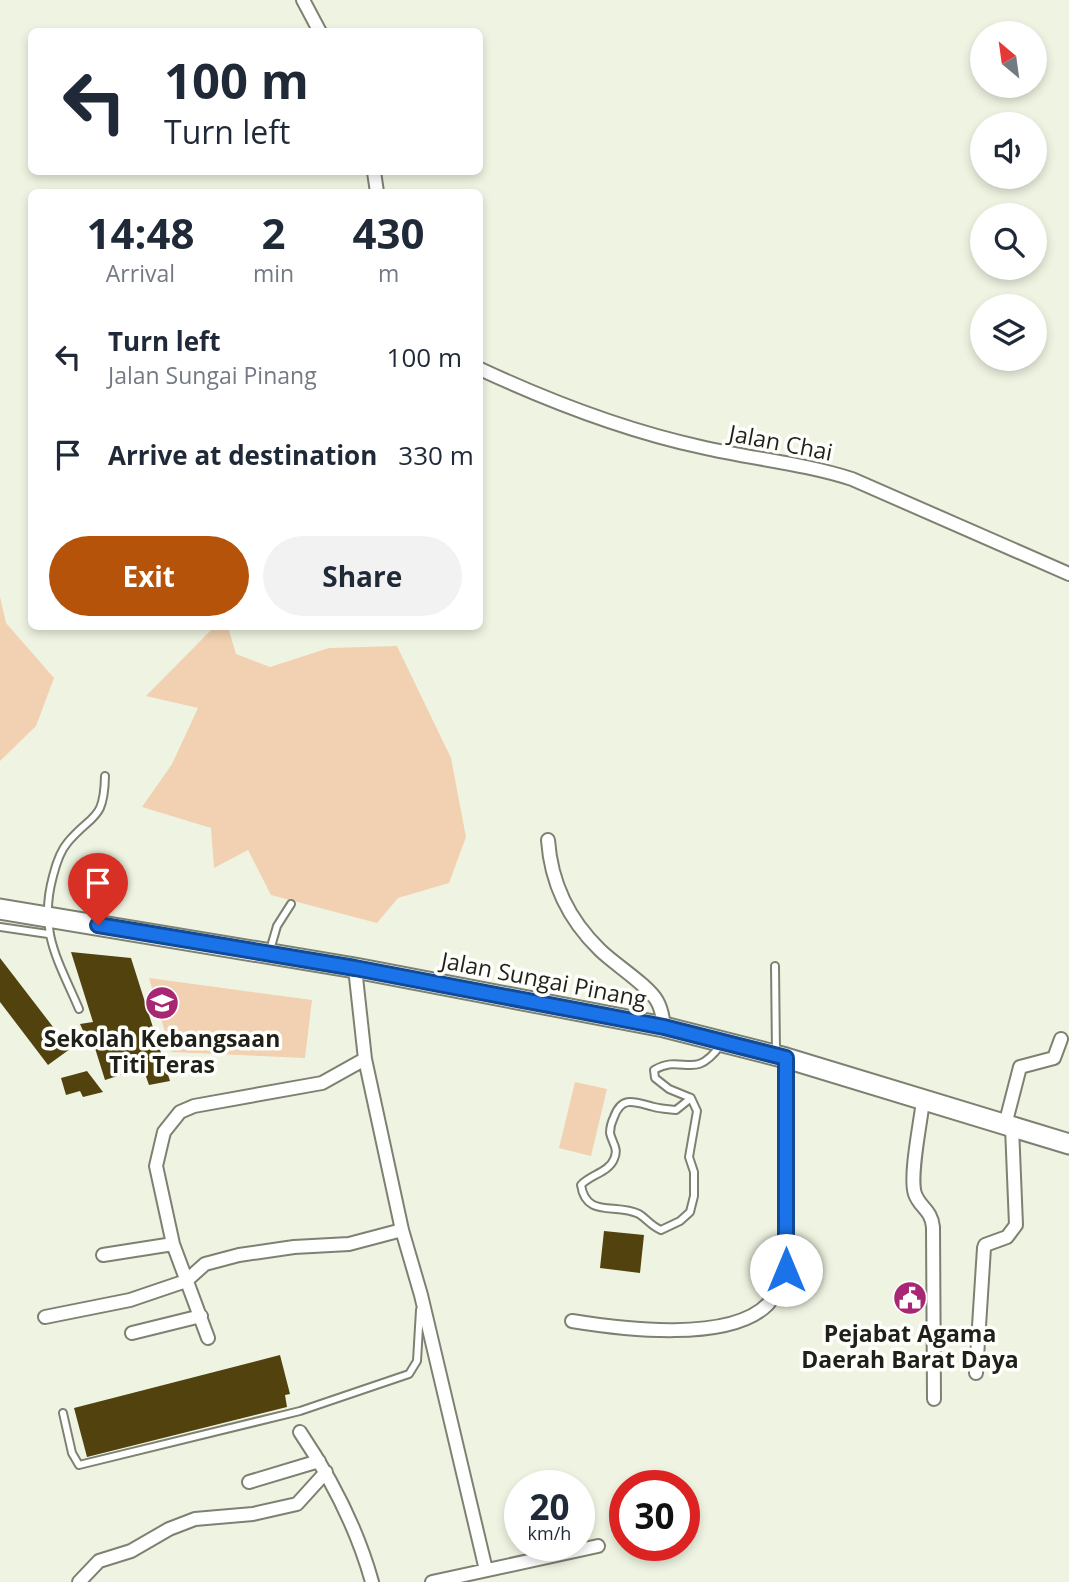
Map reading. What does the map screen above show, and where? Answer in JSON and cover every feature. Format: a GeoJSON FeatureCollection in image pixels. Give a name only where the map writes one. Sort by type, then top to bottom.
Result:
{"type":"FeatureCollection","features":[{"type":"Feature","properties":{"kind":"main road","name":"Jalan Sungai Pinang"},"geometry":{"type":"LineString","coordinates":[[0,909],[47,925],[355,968],[664,1027],[781,1056],[1069,1144]]}},
{"type":"Feature","properties":{"kind":"street"},"geometry":{"type":"LineString","coordinates":[[303,0],[318,28]]}},
{"type":"Feature","properties":{"kind":"street","name":"Jalan Chai"},"geometry":{"type":"LineString","coordinates":[[483,370],[594,418],[701,447],[817,468],[852,479],[1069,574]]}},
{"type":"Feature","properties":{"kind":"street"},"geometry":{"type":"LineString","coordinates":[[548,840],[552,876],[569,909],[600,951],[657,1001],[664,1027]]}},
{"type":"Feature","properties":{"kind":"street"},"geometry":{"type":"LineString","coordinates":[[355,968],[365,1059],[402,1230],[421,1294],[486,1570]]}},
{"type":"Feature","properties":{"kind":"street"},"geometry":{"type":"LineString","coordinates":[[976,1373],[984,1248],[985,1245],[1007,1237],[1016,1225],[1008,1126],[1020,1067],[1054,1058],[1061,1039]]}},
{"type":"Feature","properties":{"kind":"street"},"geometry":{"type":"LineString","coordinates":[[572,1321],[626,1328],[694,1328],[735,1323],[768,1304],[779,1288],[786,1270],[781,1056]]}},
{"type":"Feature","properties":{"kind":"street"},"geometry":{"type":"LineString","coordinates":[[208,1338],[173,1244],[156,1166],[164,1132],[180,1112],[215,1101],[322,1083],[365,1059]]}},
{"type":"Feature","properties":{"kind":"street"},"geometry":{"type":"LineString","coordinates":[[923,1100],[914,1183],[918,1200],[932,1217],[933,1227],[934,1399]]}},
{"type":"Feature","properties":{"kind":"street"},"geometry":{"type":"LineString","coordinates":[[46,1317],[130,1300],[186,1281],[205,1264],[239,1255],[294,1247],[349,1244],[402,1230]]}},
{"type":"Feature","properties":{"kind":"street"},"geometry":{"type":"LineString","coordinates":[[103,1255],[173,1244]]}},
{"type":"Feature","properties":{"kind":"street"},"geometry":{"type":"LineString","coordinates":[[132,1333],[201,1316]]}},
{"type":"Feature","properties":{"kind":"street"},"geometry":{"type":"LineString","coordinates":[[300,1432],[323,1466],[372,1582]]}},
{"type":"Feature","properties":{"kind":"street"},"geometry":{"type":"LineString","coordinates":[[249,1482],[323,1466]]}},
{"type":"Feature","properties":{"kind":"street"},"geometry":{"type":"LineString","coordinates":[[79,1582],[99,1561],[131,1551],[169,1529],[195,1519],[253,1514],[297,1504],[323,1466]]}},
{"type":"Feature","properties":{"kind":"street"},"geometry":{"type":"LineString","coordinates":[[432,1582],[598,1546]]}},
{"type":"Feature","properties":{"kind":"lane"},"geometry":{"type":"LineString","coordinates":[[79,1009],[47,925],[51,881],[59,857],[69,841],[99,813],[103,805],[105,776]]}},
{"type":"Feature","properties":{"kind":"lane"},"geometry":{"type":"LineString","coordinates":[[269,955],[277,926],[290,904]]}},
{"type":"Feature","properties":{"kind":"lane"},"geometry":{"type":"LineString","coordinates":[[0,927],[47,925]]}},
{"type":"Feature","properties":{"kind":"lane"},"geometry":{"type":"LineString","coordinates":[[775,966],[781,1056]]}},
{"type":"Feature","properties":{"kind":"lane"},"geometry":{"type":"LineString","coordinates":[[691,1098],[676,1110],[655,1108],[635,1100],[624,1102],[615,1112],[610,1128],[617,1149],[614,1161],[605,1169],[588,1176],[580,1185],[583,1198],[590,1205],[639,1214],[651,1226],[661,1230],[680,1222],[690,1212],[694,1196],[694,1172],[689,1157],[697,1111],[691,1098],[669,1089],[655,1079],[654,1070],[664,1064],[695,1066],[709,1061],[724,1042]]}},
{"type":"Feature","properties":{"kind":"lane"},"geometry":{"type":"LineString","coordinates":[[63,1412],[72,1454],[79,1465],[300,1411],[409,1374],[417,1361],[421,1294]]}},
{"type":"Feature","properties":{"kind":"shaded area"},"geometry":{"type":"Polygon","coordinates":[[[0,597],[6,623],[54,678],[36,726],[0,761],[0,597]]]}},
{"type":"Feature","properties":{"kind":"shaded area"},"geometry":{"type":"Polygon","coordinates":[[[211,630],[229,630],[236,654],[270,667],[329,648],[397,646],[451,758],[466,837],[449,883],[398,898],[377,923],[271,895],[248,850],[214,868],[211,828],[142,807],[172,764],[198,708],[146,696],[211,630]]]}},
{"type":"Feature","properties":{"kind":"shaded area"},"geometry":{"type":"Polygon","coordinates":[[[149,978],[312,1000],[305,1058],[171,1052],[149,978]]]}},
{"type":"Feature","properties":{"kind":"shaded area"},"geometry":{"type":"Polygon","coordinates":[[[575,1082],[607,1089],[591,1156],[559,1148],[575,1082]]]}},
{"type":"Feature","properties":{"kind":"building","name":"Sekolah Kebangsaan Titi Teras"},"geometry":{"type":"Polygon","coordinates":[[[71,952],[131,958],[170,1081],[149,1085],[143,1068],[105,1080],[94,1045],[90,1046],[80,1024],[93,1022],[71,952]]]}},
{"type":"Feature","properties":{"kind":"building","name":"Sekolah Kebangsaan Titi Teras"},"geometry":{"type":"Polygon","coordinates":[[[0,958],[70,1049],[48,1065],[0,1002],[0,958]]]}},
{"type":"Feature","properties":{"kind":"building","name":"Sekolah Kebangsaan Titi Teras"},"geometry":{"type":"Polygon","coordinates":[[[87,1071],[103,1092],[83,1097],[80,1091],[66,1095],[61,1078],[87,1071]]]}},
{"type":"Feature","properties":{"kind":"building"},"geometry":{"type":"Polygon","coordinates":[[[604,1231],[644,1235],[640,1273],[600,1268],[604,1231]]]}},
{"type":"Feature","properties":{"kind":"building"},"geometry":{"type":"Polygon","coordinates":[[[280,1355],[290,1394],[285,1395],[287,1407],[87,1457],[74,1408],[280,1355]]]}},
{"type":"Feature","properties":{"kind":"place","name":"Sekolah Kebangsaan Titi Teras"},"geometry":{"type":"Point","coordinates":[162,1003]}},
{"type":"Feature","properties":{"kind":"place","name":"Pejabat Agama Daerah Barat Daya"},"geometry":{"type":"Point","coordinates":[910,1298]}},
{"type":"Feature","properties":{"kind":"route"},"geometry":{"type":"LineString","coordinates":[[98,925],[355,968],[664,1027],[786,1058],[786,1270]]}}]}
